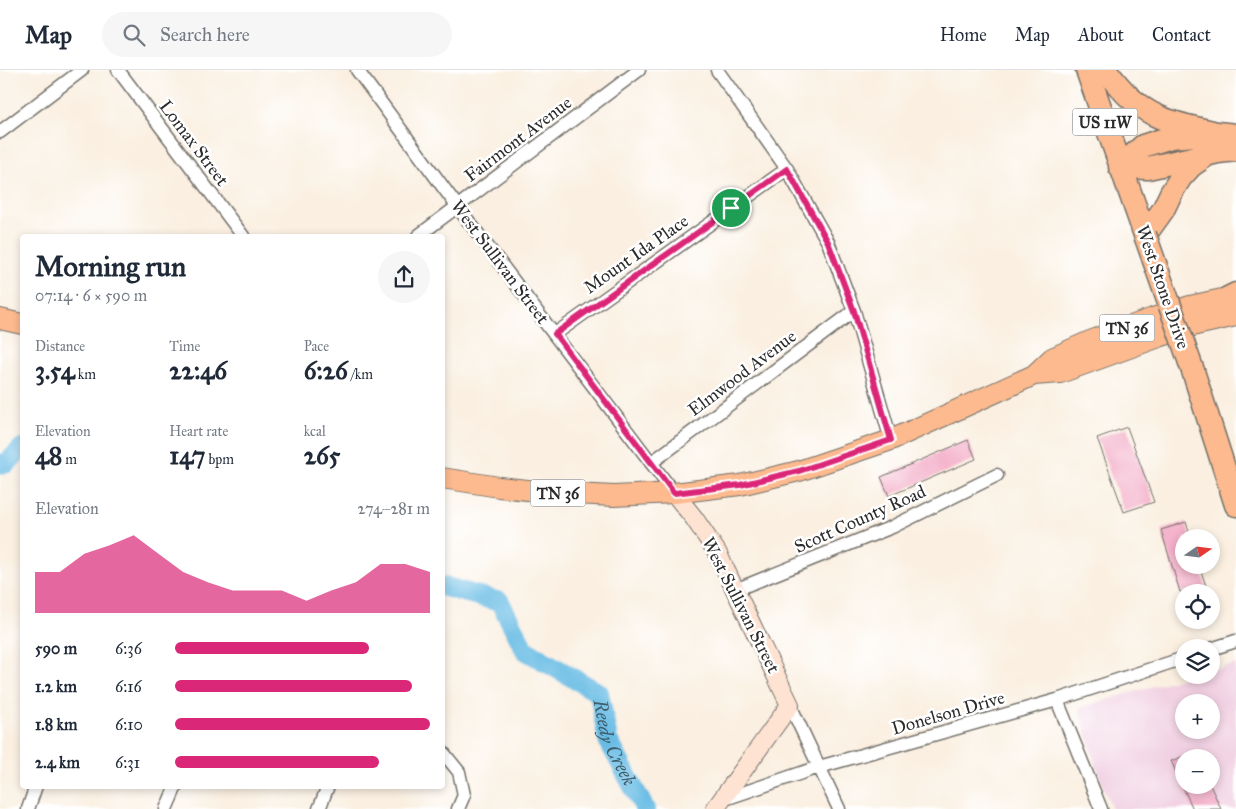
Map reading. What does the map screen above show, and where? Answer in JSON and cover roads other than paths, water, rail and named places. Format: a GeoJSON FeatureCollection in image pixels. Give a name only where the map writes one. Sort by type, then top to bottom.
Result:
{"type":"FeatureCollection","features":[{"type":"Feature","properties":{"kind":"highway","name":"West Stone Drive"},"geometry":{"type":"LineString","coordinates":[[1087,70],[1193,371],[1231,471],[1236,505]]}},
{"type":"Feature","properties":{"kind":"highway"},"geometry":{"type":"LineString","coordinates":[[1106,70],[1127,94],[1155,116],[1227,143]]}},
{"type":"Feature","properties":{"kind":"highway"},"geometry":{"type":"LineString","coordinates":[[1120,167],[1143,146],[1171,137],[1227,143]]}},
{"type":"Feature","properties":{"kind":"highway"},"geometry":{"type":"LineString","coordinates":[[1145,235],[1163,210],[1181,177],[1191,166],[1227,143]]}},
{"type":"Feature","properties":{"kind":"main road","name":"TN 36"},"geometry":{"type":"LineString","coordinates":[[445,478],[556,493],[614,496],[674,493],[740,485],[799,471],[891,440],[1034,376],[1052,358],[1090,341],[1190,306],[1234,301]]}},
{"type":"Feature","properties":{"kind":"main road"},"geometry":{"type":"LineString","coordinates":[[0,319],[20,324]]}},
{"type":"Feature","properties":{"kind":"street"},"geometry":{"type":"LineString","coordinates":[[0,132],[82,70]]}},
{"type":"Feature","properties":{"kind":"street","name":"Lomax Street"},"geometry":{"type":"LineString","coordinates":[[118,70],[241,234]]}},
{"type":"Feature","properties":{"kind":"street","name":"West Sullivan Street"},"geometry":{"type":"LineString","coordinates":[[357,70],[457,206],[694,518],[717,552],[790,705]]}},
{"type":"Feature","properties":{"kind":"street","name":"Fairmont Avenue"},"geometry":{"type":"LineString","coordinates":[[421,234],[639,70]]}},
{"type":"Feature","properties":{"kind":"street"},"geometry":{"type":"LineString","coordinates":[[717,70],[787,169],[828,242],[854,311],[891,440]]}},
{"type":"Feature","properties":{"kind":"street","name":"Mount Ida Place"},"geometry":{"type":"LineString","coordinates":[[555,334],[787,169]]}},
{"type":"Feature","properties":{"kind":"street","name":"Elmwood Avenue"},"geometry":{"type":"LineString","coordinates":[[651,463],[854,311]]}},
{"type":"Feature","properties":{"kind":"street","name":"Scott County Road"},"geometry":{"type":"LineString","coordinates":[[735,590],[892,527],[997,475]]}},
{"type":"Feature","properties":{"kind":"street"},"geometry":{"type":"LineString","coordinates":[[1220,646],[1236,641]]}},
{"type":"Feature","properties":{"kind":"street","name":"Donelson Drive"},"geometry":{"type":"LineString","coordinates":[[719,804],[819,767],[1057,700],[1175,661]]}},
{"type":"Feature","properties":{"kind":"street"},"geometry":{"type":"LineString","coordinates":[[1057,700],[1101,809]]}},
{"type":"Feature","properties":{"kind":"street"},"geometry":{"type":"LineString","coordinates":[[719,804],[790,705],[839,809]]}},
{"type":"Feature","properties":{"kind":"street"},"geometry":{"type":"LineString","coordinates":[[445,754],[460,772],[464,795],[458,809]]}},
{"type":"Feature","properties":{"kind":"street"},"geometry":{"type":"LineString","coordinates":[[28,809],[35,789]]}},
{"type":"Feature","properties":{"kind":"street"},"geometry":{"type":"LineString","coordinates":[[166,809],[175,789]]}},
{"type":"Feature","properties":{"kind":"street"},"geometry":{"type":"LineString","coordinates":[[319,809],[327,789]]}},
{"type":"Feature","properties":{"kind":"waterway","name":"Reedy Creek"},"geometry":{"type":"LineString","coordinates":[[0,464],[7,463],[20,450]]}},
{"type":"Feature","properties":{"kind":"waterway","name":"Reedy Creek"},"geometry":{"type":"LineString","coordinates":[[445,587],[500,602],[525,650],[599,693],[608,740],[645,809]]}}]}
